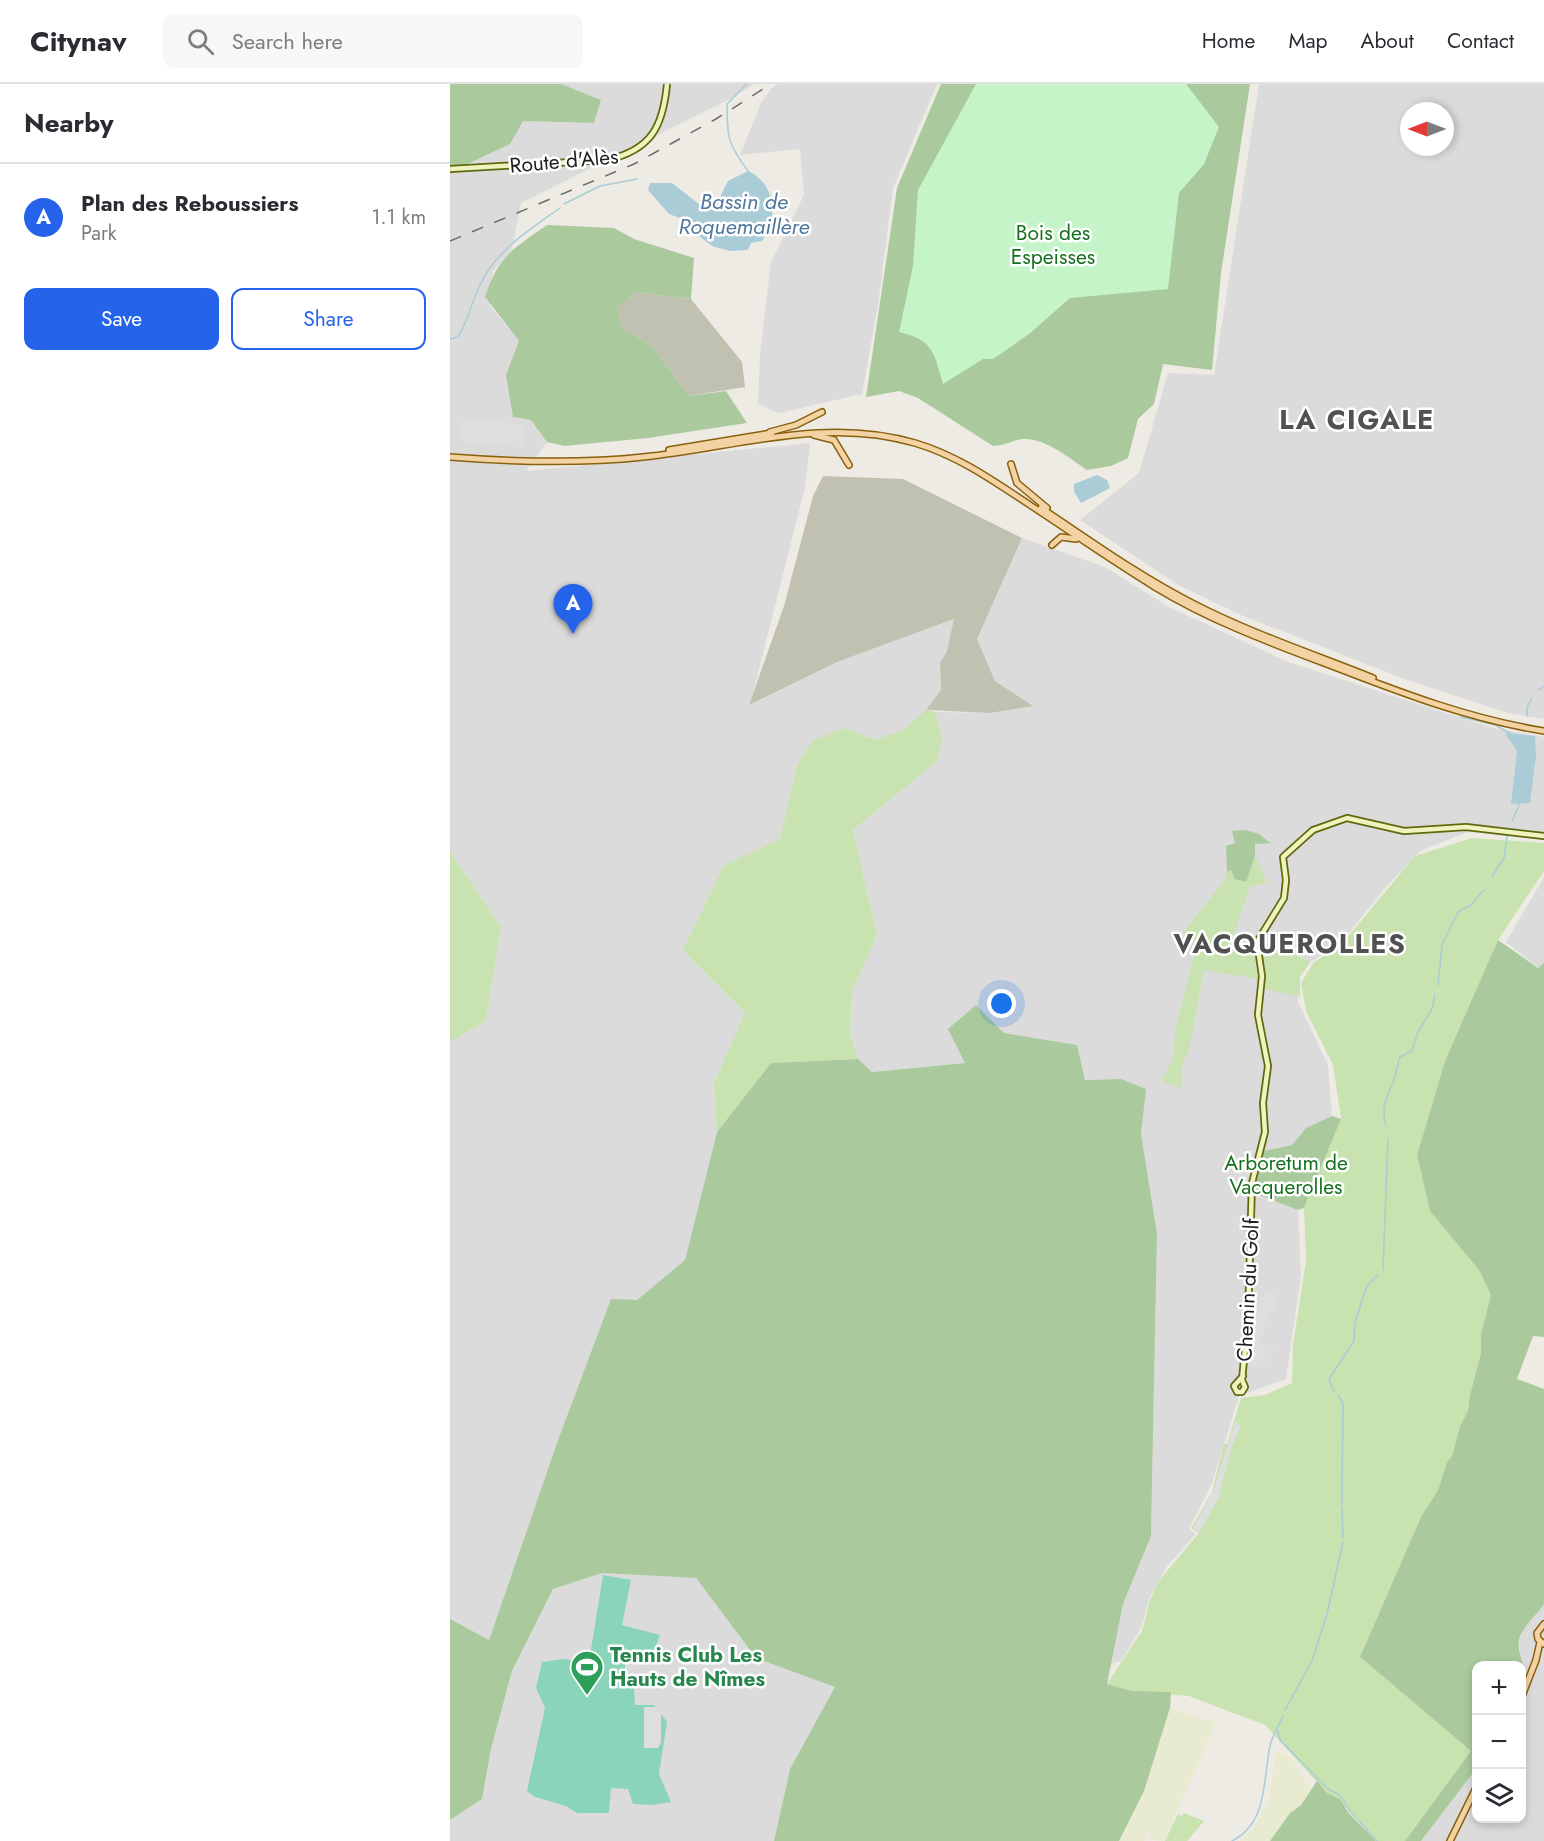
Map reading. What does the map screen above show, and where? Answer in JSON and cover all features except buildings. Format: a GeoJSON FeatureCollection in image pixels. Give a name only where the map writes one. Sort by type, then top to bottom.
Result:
{"type":"FeatureCollection","features":[{"type":"Feature","properties":{"kind":"main road"},"geometry":{"type":"LineString","coordinates":[[630,458],[786,429],[822,412]]}},
{"type":"Feature","properties":{"kind":"main road"},"geometry":{"type":"LineString","coordinates":[[755,435],[841,428],[907,438],[971,463],[1053,518]]}},
{"type":"Feature","properties":{"kind":"main road"},"geometry":{"type":"LineString","coordinates":[[450,457],[552,462],[630,458],[681,453],[788,434],[852,432],[878,434],[919,445],[976,469],[1159,585],[1211,613],[1406,691],[1493,721]]}},
{"type":"Feature","properties":{"kind":"main road"},"geometry":{"type":"LineString","coordinates":[[788,434],[831,438],[847,458],[849,465]]}},
{"type":"Feature","properties":{"kind":"main road"},"geometry":{"type":"LineString","coordinates":[[1011,464],[1017,483],[1053,518]]}},
{"type":"Feature","properties":{"kind":"main road"},"geometry":{"type":"LineString","coordinates":[[1067,527],[1118,564]]}},
{"type":"Feature","properties":{"kind":"main road"},"geometry":{"type":"LineString","coordinates":[[1052,545],[1060,537],[1072,537],[1181,602],[1235,628],[1429,703],[1493,721],[1544,731]]}},
{"type":"Feature","properties":{"kind":"main road"},"geometry":{"type":"LineString","coordinates":[[1526,1684],[1543,1645],[1536,1633],[1544,1624]]}},
{"type":"Feature","properties":{"kind":"main road"},"geometry":{"type":"LineString","coordinates":[[1450,1841],[1472,1796]]}},
{"type":"Feature","properties":{"kind":"street","name":"Route d'Alès"},"geometry":{"type":"LineString","coordinates":[[450,169],[607,160],[627,156],[641,148],[658,127],[667,84]]}},
{"type":"Feature","properties":{"kind":"street","name":"Chemin du Golf"},"geometry":{"type":"LineString","coordinates":[[1240,1382],[1243,1376],[1248,1318],[1252,1183],[1265,1132],[1263,1102],[1268,1072],[1258,1015],[1262,976],[1257,942],[1284,898],[1286,880],[1283,857],[1308,833],[1342,819],[1352,818],[1404,831],[1466,827],[1544,836]]}},
{"type":"Feature","properties":{"kind":"shaded area"},"geometry":{"type":"Polygon","coordinates":[[[561,84],[754,84],[728,100],[521,203],[512,250],[493,271],[490,306],[519,341],[506,375],[547,442],[526,471],[810,443],[805,487],[750,705],[837,662],[955,619],[947,651],[940,663],[941,690],[926,710],[903,730],[875,740],[844,728],[797,766],[780,839],[724,865],[683,950],[745,1013],[714,1083],[717,1132],[685,1260],[637,1300],[611,1300],[558,1440],[489,1640],[450,1619],[450,1042],[486,1021],[501,927],[450,851],[450,167],[523,121],[594,123],[601,100],[561,84]]]}},
{"type":"Feature","properties":{"kind":"shaded area"},"geometry":{"type":"Polygon","coordinates":[[[777,84],[937,84],[893,188],[878,305],[862,394],[779,413],[758,404],[760,353],[771,262],[804,195],[800,149],[740,155],[761,103],[777,84]]]}},
{"type":"Feature","properties":{"kind":"shaded area"},"geometry":{"type":"Polygon","coordinates":[[[1259,84],[1544,84],[1544,719],[1508,713],[1407,680],[1241,615],[1180,586],[1080,520],[1139,473],[1168,373],[1214,375],[1259,84]]]}},
{"type":"Feature","properties":{"kind":"shaded area"},"geometry":{"type":"Polygon","coordinates":[[[636,292],[691,299],[742,362],[745,387],[689,396],[652,346],[623,329],[617,308],[636,292]]]}},
{"type":"Feature","properties":{"kind":"shaded area"},"geometry":{"type":"Polygon","coordinates":[[[459,421],[506,422],[524,427],[526,431],[523,447],[464,442],[459,434],[459,421]]]}},
{"type":"Feature","properties":{"kind":"shaded area"},"geometry":{"type":"Polygon","coordinates":[[[823,476],[903,479],[1022,538],[977,639],[995,681],[1033,706],[990,713],[926,710],[941,690],[940,663],[947,651],[954,619],[837,662],[749,705],[784,606],[813,496],[823,476]]]}},
{"type":"Feature","properties":{"kind":"shaded area"},"geometry":{"type":"Polygon","coordinates":[[[1022,538],[1105,567],[1169,607],[1288,662],[1493,728],[1544,737],[1544,840],[1468,832],[1420,851],[1385,888],[1340,944],[1297,970],[1298,1002],[1328,1065],[1332,1116],[1306,1128],[1292,1145],[1264,1151],[1254,1193],[1298,1210],[1301,1276],[1286,1379],[1239,1396],[1212,1483],[1189,1529],[1196,1534],[1167,1566],[1149,1599],[1142,1626],[1122,1660],[1109,1665],[1123,1604],[1151,1536],[1157,1233],[1141,1134],[1145,1089],[1121,1079],[1085,1080],[1077,1045],[1004,1033],[976,1005],[965,1063],[872,1072],[858,1059],[850,1033],[852,991],[877,936],[853,830],[937,761],[935,712],[990,713],[1032,706],[995,681],[977,639],[1022,538]]]}},
{"type":"Feature","properties":{"kind":"shaded area"},"geometry":{"type":"Polygon","coordinates":[[[1544,877],[1544,963],[1539,968],[1506,942],[1544,877]]]}},
{"type":"Feature","properties":{"kind":"shaded area"},"geometry":{"type":"Polygon","coordinates":[[[1281,1288],[1275,1313],[1267,1312],[1261,1344],[1275,1347],[1267,1362],[1260,1364],[1259,1368],[1250,1366],[1254,1320],[1257,1321],[1262,1296],[1281,1288]]]}},
{"type":"Feature","properties":{"kind":"shaded area"},"geometry":{"type":"Polygon","coordinates":[[[1235,1422],[1241,1425],[1230,1452],[1219,1497],[1200,1532],[1193,1528],[1214,1488],[1235,1422]]]}},
{"type":"Feature","properties":{"kind":"shaded area"},"geometry":{"type":"Polygon","coordinates":[[[602,1573],[696,1578],[756,1658],[836,1687],[790,1769],[774,1841],[450,1841],[450,1820],[482,1799],[491,1749],[512,1671],[553,1589],[602,1573]]]}},
{"type":"Feature","properties":{"kind":"shaded area"},"geometry":{"type":"Polygon","coordinates":[[[1544,1604],[1544,1841],[1421,1841],[1472,1774],[1472,1823],[1526,1823],[1526,1661],[1522,1661],[1519,1641],[1523,1630],[1544,1604]]]}},
{"type":"Feature","properties":{"kind":"shaded area"},"geometry":{"type":"Polygon","coordinates":[[[644,1707],[656,1707],[661,1714],[661,1742],[658,1748],[644,1748],[644,1707]]]}},
{"type":"Feature","properties":{"kind":"shaded area"},"geometry":{"type":"Polygon","coordinates":[[[1170,1708],[1216,1723],[1164,1841],[1151,1840],[1148,1830],[1144,1841],[1119,1841],[1144,1791],[1170,1708]]]}},
{"type":"Feature","properties":{"kind":"shaded area"},"geometry":{"type":"Polygon","coordinates":[[[1276,1751],[1291,1758],[1311,1789],[1301,1805],[1290,1813],[1270,1841],[1240,1841],[1252,1830],[1269,1800],[1276,1751]]]}},
{"type":"Feature","properties":{"kind":"green space"},"geometry":{"type":"Polygon","coordinates":[[[450,84],[561,84],[601,100],[594,123],[523,121],[510,144],[459,168],[450,167],[450,84]]]}},
{"type":"Feature","properties":{"kind":"green space","name":"Bois des Espeisses"},"geometry":{"type":"Polygon","coordinates":[[[941,84],[1250,84],[1221,273],[1212,370],[1163,364],[1154,404],[1138,419],[1128,458],[1111,466],[1087,470],[1057,450],[1040,442],[1021,439],[993,446],[918,398],[899,391],[866,397],[897,188],[941,84]]]}},
{"type":"Feature","properties":{"kind":"green space"},"geometry":{"type":"Polygon","coordinates":[[[976,84],[1186,84],[1219,127],[1204,164],[1179,193],[1168,289],[1070,298],[1029,334],[993,359],[983,359],[943,384],[931,349],[919,339],[899,332],[913,266],[918,190],[976,84]]]}},
{"type":"Feature","properties":{"kind":"green space"},"geometry":{"type":"Polygon","coordinates":[[[547,225],[614,228],[634,239],[694,258],[691,299],[636,292],[617,308],[623,329],[652,346],[689,396],[726,391],[747,423],[648,438],[564,446],[547,442],[531,420],[513,417],[506,375],[519,341],[485,297],[490,283],[508,254],[547,225]]]}},
{"type":"Feature","properties":{"kind":"green space"},"geometry":{"type":"Polygon","coordinates":[[[926,710],[935,712],[942,738],[937,761],[853,830],[877,936],[852,991],[850,1033],[858,1059],[771,1063],[717,1132],[714,1083],[745,1013],[683,950],[724,865],[780,839],[797,766],[812,741],[844,728],[875,740],[903,730],[926,710]]]}},
{"type":"Feature","properties":{"kind":"green space"},"geometry":{"type":"Polygon","coordinates":[[[1246,830],[1259,834],[1270,843],[1255,844],[1255,856],[1246,882],[1235,879],[1231,870],[1227,872],[1226,846],[1235,843],[1232,831],[1246,830]]]}},
{"type":"Feature","properties":{"kind":"green space"},"geometry":{"type":"Polygon","coordinates":[[[1472,838],[1544,843],[1544,871],[1498,940],[1445,1061],[1417,1155],[1430,1211],[1479,1270],[1491,1295],[1481,1334],[1481,1353],[1468,1411],[1460,1426],[1452,1456],[1447,1462],[1438,1490],[1421,1517],[1360,1657],[1471,1751],[1405,1841],[1376,1841],[1346,1808],[1327,1793],[1265,1725],[1189,1696],[1132,1691],[1107,1684],[1142,1631],[1150,1600],[1158,1582],[1199,1533],[1191,1528],[1212,1492],[1224,1444],[1227,1444],[1241,1398],[1265,1395],[1292,1383],[1293,1345],[1306,1260],[1304,1208],[1341,1118],[1333,1065],[1306,1011],[1301,983],[1314,962],[1341,945],[1415,856],[1472,838]]]}},
{"type":"Feature","properties":{"kind":"green space"},"geometry":{"type":"Polygon","coordinates":[[[450,851],[501,927],[486,1021],[450,1042],[450,851]]]}},
{"type":"Feature","properties":{"kind":"green space"},"geometry":{"type":"Polygon","coordinates":[[[1255,856],[1267,882],[1250,887],[1231,941],[1247,949],[1253,948],[1258,979],[1204,970],[1189,1050],[1181,1067],[1182,1089],[1162,1081],[1174,1057],[1175,1029],[1196,950],[1196,941],[1183,933],[1223,882],[1227,872],[1231,870],[1246,882],[1255,856]]]}},
{"type":"Feature","properties":{"kind":"green space"},"geometry":{"type":"Polygon","coordinates":[[[1498,940],[1538,968],[1544,963],[1544,1337],[1533,1336],[1517,1379],[1544,1389],[1544,1604],[1526,1626],[1519,1640],[1522,1661],[1472,1661],[1472,1774],[1421,1841],[1405,1841],[1471,1751],[1360,1657],[1421,1517],[1438,1490],[1447,1462],[1452,1456],[1460,1426],[1468,1411],[1481,1353],[1481,1334],[1491,1295],[1479,1270],[1430,1211],[1417,1155],[1445,1061],[1498,940]]]}},
{"type":"Feature","properties":{"kind":"green space"},"geometry":{"type":"Polygon","coordinates":[[[1281,947],[1310,962],[1300,977],[1300,997],[1263,988],[1264,968],[1260,949],[1281,947]]]}},
{"type":"Feature","properties":{"kind":"green space"},"geometry":{"type":"Polygon","coordinates":[[[976,1005],[1004,1033],[1077,1045],[1085,1080],[1121,1079],[1146,1089],[1141,1134],[1157,1233],[1151,1536],[1123,1604],[1107,1684],[1132,1691],[1171,1692],[1170,1708],[1144,1791],[1119,1841],[774,1841],[790,1769],[835,1687],[756,1658],[696,1578],[602,1573],[553,1589],[512,1671],[491,1749],[482,1799],[450,1820],[450,1619],[489,1640],[558,1440],[611,1299],[637,1300],[685,1260],[717,1132],[771,1063],[858,1059],[872,1072],[965,1063],[948,1029],[976,1005]]]}},
{"type":"Feature","properties":{"kind":"green space","name":"Arboretum de Vacquerolles"},"geometry":{"type":"Polygon","coordinates":[[[1332,1116],[1341,1119],[1304,1208],[1298,1210],[1254,1193],[1254,1182],[1264,1151],[1292,1145],[1306,1128],[1332,1116]]]}},
{"type":"Feature","properties":{"kind":"green space","name":"Tennis Club Les Hauts de Nîmes"},"geometry":{"type":"Polygon","coordinates":[[[603,1575],[631,1580],[622,1625],[660,1635],[653,1655],[625,1654],[625,1684],[634,1684],[635,1705],[654,1705],[667,1722],[659,1774],[671,1802],[652,1805],[633,1804],[628,1789],[611,1788],[609,1813],[577,1813],[566,1806],[535,1797],[527,1791],[545,1708],[536,1688],[542,1662],[563,1659],[589,1662],[603,1575]]]}},
{"type":"Feature","properties":{"kind":"green space"},"geometry":{"type":"Polygon","coordinates":[[[1317,1781],[1327,1793],[1340,1799],[1348,1812],[1376,1841],[1270,1841],[1290,1813],[1301,1805],[1317,1781]]]}},
{"type":"Feature","properties":{"kind":"green space"},"geometry":{"type":"Polygon","coordinates":[[[1184,1813],[1204,1821],[1187,1841],[1165,1841],[1178,1814],[1182,1816],[1184,1813]]]}},
{"type":"Feature","properties":{"kind":"water","name":"Bassin de Roquemaillère"},"geometry":{"type":"Polygon","coordinates":[[[748,171],[764,184],[772,203],[772,213],[771,223],[762,241],[751,243],[748,250],[730,251],[712,246],[694,232],[685,220],[669,214],[648,190],[650,183],[672,183],[700,205],[716,205],[728,181],[748,171]]]}},
{"type":"Feature","properties":{"kind":"water"},"geometry":{"type":"Polygon","coordinates":[[[1097,475],[1107,480],[1110,488],[1081,503],[1074,492],[1074,484],[1097,475]]]}},
{"type":"Feature","properties":{"kind":"water"},"geometry":{"type":"Polygon","coordinates":[[[1505,733],[1535,736],[1536,756],[1530,803],[1511,804],[1517,751],[1505,733]]]}},
{"type":"Feature","properties":{"kind":"waterway"},"geometry":{"type":"LineString","coordinates":[[747,84],[727,104],[727,116],[730,140],[736,154],[748,171]]}},
{"type":"Feature","properties":{"kind":"waterway"},"geometry":{"type":"LineString","coordinates":[[564,204],[600,186],[637,179]]}},
{"type":"Feature","properties":{"kind":"waterway"},"geometry":{"type":"LineString","coordinates":[[450,339],[458,337],[479,288],[497,259],[516,240],[560,208]]}},
{"type":"Feature","properties":{"kind":"waterway"},"geometry":{"type":"LineString","coordinates":[[1538,690],[1544,686]]}},
{"type":"Feature","properties":{"kind":"waterway"},"geometry":{"type":"LineString","coordinates":[[1527,716],[1527,707],[1532,698]]}},
{"type":"Feature","properties":{"kind":"waterway"},"geometry":{"type":"LineString","coordinates":[[1461,717],[1495,725],[1511,734]]}},
{"type":"Feature","properties":{"kind":"waterway"},"geometry":{"type":"LineString","coordinates":[[1512,821],[1520,803]]}},
{"type":"Feature","properties":{"kind":"waterway"},"geometry":{"type":"LineString","coordinates":[[1492,877],[1504,858],[1507,836]]}},
{"type":"Feature","properties":{"kind":"waterway"},"geometry":{"type":"LineString","coordinates":[[1438,985],[1442,945],[1458,912],[1471,905],[1484,890]]}},
{"type":"Feature","properties":{"kind":"waterway"},"geometry":{"type":"LineString","coordinates":[[1386,1126],[1384,1105],[1395,1078],[1400,1057],[1412,1051],[1418,1032],[1432,1009],[1435,994]]}},
{"type":"Feature","properties":{"kind":"waterway"},"geometry":{"type":"LineString","coordinates":[[1383,1270],[1388,1138]]}},
{"type":"Feature","properties":{"kind":"waterway"},"geometry":{"type":"LineString","coordinates":[[1334,1392],[1329,1379],[1354,1341],[1355,1323],[1366,1288],[1377,1275]]}},
{"type":"Feature","properties":{"kind":"waterway"},"geometry":{"type":"LineString","coordinates":[[1338,1395],[1343,1403],[1342,1503]]}},
{"type":"Feature","properties":{"kind":"waterway"},"geometry":{"type":"LineString","coordinates":[[1342,1506],[1343,1538]]}},
{"type":"Feature","properties":{"kind":"waterway"},"geometry":{"type":"LineString","coordinates":[[1285,1710],[1312,1661],[1327,1614],[1343,1542]]}},
{"type":"Feature","properties":{"kind":"waterway"},"geometry":{"type":"LineString","coordinates":[[1232,1841],[1244,1833],[1258,1812],[1271,1742],[1283,1716]]}},
{"type":"Feature","properties":{"kind":"waterway"},"geometry":{"type":"LineString","coordinates":[[1277,1729],[1280,1740],[1328,1789],[1341,1796],[1349,1810],[1377,1841]]}},
{"type":"Feature","properties":{"kind":"railway"},"geometry":{"type":"LineString","coordinates":[[450,241],[634,164],[716,119],[771,84]]}},
{"type":"Feature","properties":{"kind":"place","name":"Plan des Reboussiers"},"geometry":{"type":"Point","coordinates":[573,634]}},
{"type":"Feature","properties":{"kind":"place","name":"Tennis Club Les Hauts de Nîmes"},"geometry":{"type":"Point","coordinates":[587,1696]}},
{"type":"Feature","properties":{"kind":"district","name":"LA CIGALE"},"geometry":{"type":"Point","coordinates":[1357,420]}},
{"type":"Feature","properties":{"kind":"district","name":"VACQUEROLLES"},"geometry":{"type":"Point","coordinates":[1290,944]}}]}
